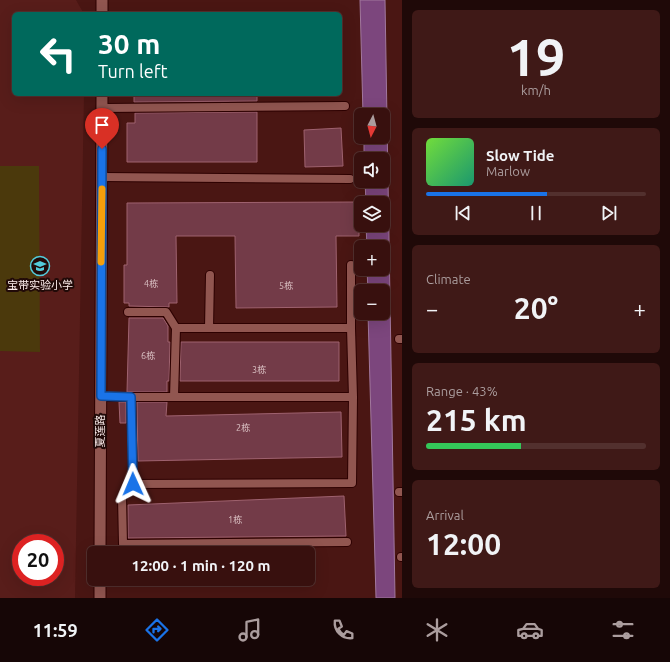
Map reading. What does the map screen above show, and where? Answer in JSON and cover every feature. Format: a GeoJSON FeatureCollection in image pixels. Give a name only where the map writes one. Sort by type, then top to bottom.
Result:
{"type":"FeatureCollection","features":[{"type":"Feature","properties":{"kind":"street"},"geometry":{"type":"LineString","coordinates":[[102,0],[102,12]]}},
{"type":"Feature","properties":{"kind":"street","name":"夏莲路"},"geometry":{"type":"LineString","coordinates":[[100,546],[102,96]]}},
{"type":"Feature","properties":{"kind":"street"},"geometry":{"type":"LineString","coordinates":[[100,586],[100,598]]}},
{"type":"Feature","properties":{"kind":"lane"},"geometry":{"type":"LineString","coordinates":[[102,108],[345,106]]}},
{"type":"Feature","properties":{"kind":"lane"},"geometry":{"type":"LineString","coordinates":[[102,177],[350,179]]}},
{"type":"Feature","properties":{"kind":"lane"},"geometry":{"type":"LineString","coordinates":[[133,484],[352,482],[353,397],[351,265]]}},
{"type":"Feature","properties":{"kind":"lane"},"geometry":{"type":"LineString","coordinates":[[209,328],[210,275]]}},
{"type":"Feature","properties":{"kind":"lane"},"geometry":{"type":"LineString","coordinates":[[128,312],[166,312],[176,328],[174,397]]}},
{"type":"Feature","properties":{"kind":"lane"},"geometry":{"type":"LineString","coordinates":[[176,328],[351,328]]}},
{"type":"Feature","properties":{"kind":"lane"},"geometry":{"type":"LineString","coordinates":[[101,396],[353,397]]}},
{"type":"Feature","properties":{"kind":"lane"},"geometry":{"type":"LineString","coordinates":[[131,397],[133,484],[122,497],[123,544],[347,542]]}},
{"type":"Feature","properties":{"kind":"shaded area","name":"宝带实验小学"},"geometry":{"type":"Polygon","coordinates":[[[0,0],[76,0],[83,12],[12,12],[12,96],[84,96],[75,598],[0,598],[0,0]]]}},
{"type":"Feature","properties":{"kind":"shaded area"},"geometry":{"type":"Polygon","coordinates":[[[360,0],[385,0],[387,108],[363,108],[360,0]]]}},
{"type":"Feature","properties":{"kind":"shaded area"},"geometry":{"type":"Polygon","coordinates":[[[364,144],[387,144],[388,152],[364,152],[364,144]]]}},
{"type":"Feature","properties":{"kind":"shaded area"},"geometry":{"type":"Polygon","coordinates":[[[0,166],[39,166],[40,352],[0,351],[0,166]]]}},
{"type":"Feature","properties":{"kind":"shaded area"},"geometry":{"type":"Polygon","coordinates":[[[365,188],[388,188],[388,196],[366,196],[365,188]]]}},
{"type":"Feature","properties":{"kind":"shaded area"},"geometry":{"type":"Polygon","coordinates":[[[366,232],[389,232],[389,240],[367,240],[366,232]]]}},
{"type":"Feature","properties":{"kind":"shaded area"},"geometry":{"type":"Polygon","coordinates":[[[367,276],[390,276],[390,284],[368,284],[367,276]]]}},
{"type":"Feature","properties":{"kind":"shaded area"},"geometry":{"type":"Polygon","coordinates":[[[390,299],[395,598],[376,598],[368,320],[390,320],[390,299]]]}},
{"type":"Feature","properties":{"kind":"building"},"geometry":{"type":"Polygon","coordinates":[[[134,96],[257,96],[257,101],[134,102],[134,96]]]}},
{"type":"Feature","properties":{"kind":"building"},"geometry":{"type":"Polygon","coordinates":[[[257,112],[257,162],[127,162],[127,123],[135,123],[135,113],[257,112]]]}},
{"type":"Feature","properties":{"kind":"building"},"geometry":{"type":"Polygon","coordinates":[[[341,128],[343,166],[305,167],[304,130],[341,128]]]}},
{"type":"Feature","properties":{"kind":"building"},"geometry":{"type":"Polygon","coordinates":[[[354,202],[354,232],[359,232],[359,236],[336,236],[337,307],[236,308],[235,236],[176,236],[177,303],[169,303],[169,307],[129,306],[129,303],[124,303],[124,265],[127,265],[127,203],[354,202]]]}},
{"type":"Feature","properties":{"kind":"building"},"geometry":{"type":"Polygon","coordinates":[[[129,318],[163,318],[168,326],[168,342],[170,342],[169,381],[167,381],[167,392],[127,392],[129,318]]]}},
{"type":"Feature","properties":{"kind":"building"},"geometry":{"type":"Polygon","coordinates":[[[181,342],[339,342],[339,381],[180,381],[181,342]]]}},
{"type":"Feature","properties":{"kind":"building"},"geometry":{"type":"Polygon","coordinates":[[[119,402],[126,402],[126,423],[120,423],[119,402]]]}},
{"type":"Feature","properties":{"kind":"building"},"geometry":{"type":"Polygon","coordinates":[[[137,402],[167,402],[166,416],[341,412],[342,457],[138,461],[137,402]]]}},
{"type":"Feature","properties":{"kind":"building"},"geometry":{"type":"Polygon","coordinates":[[[344,496],[346,536],[128,538],[128,505],[344,496]]]}},
{"type":"Feature","properties":{"kind":"slow traffic"},"geometry":{"type":"LineString","coordinates":[[101,262],[102,189]]}},
{"type":"Feature","properties":{"kind":"place","name":"宝带实验小学"},"geometry":{"type":"Point","coordinates":[40,266]}},
{"type":"Feature","properties":{"kind":"route"},"geometry":{"type":"LineString","coordinates":[[102,149],[101,396],[131,397],[133,484]]}}]}
